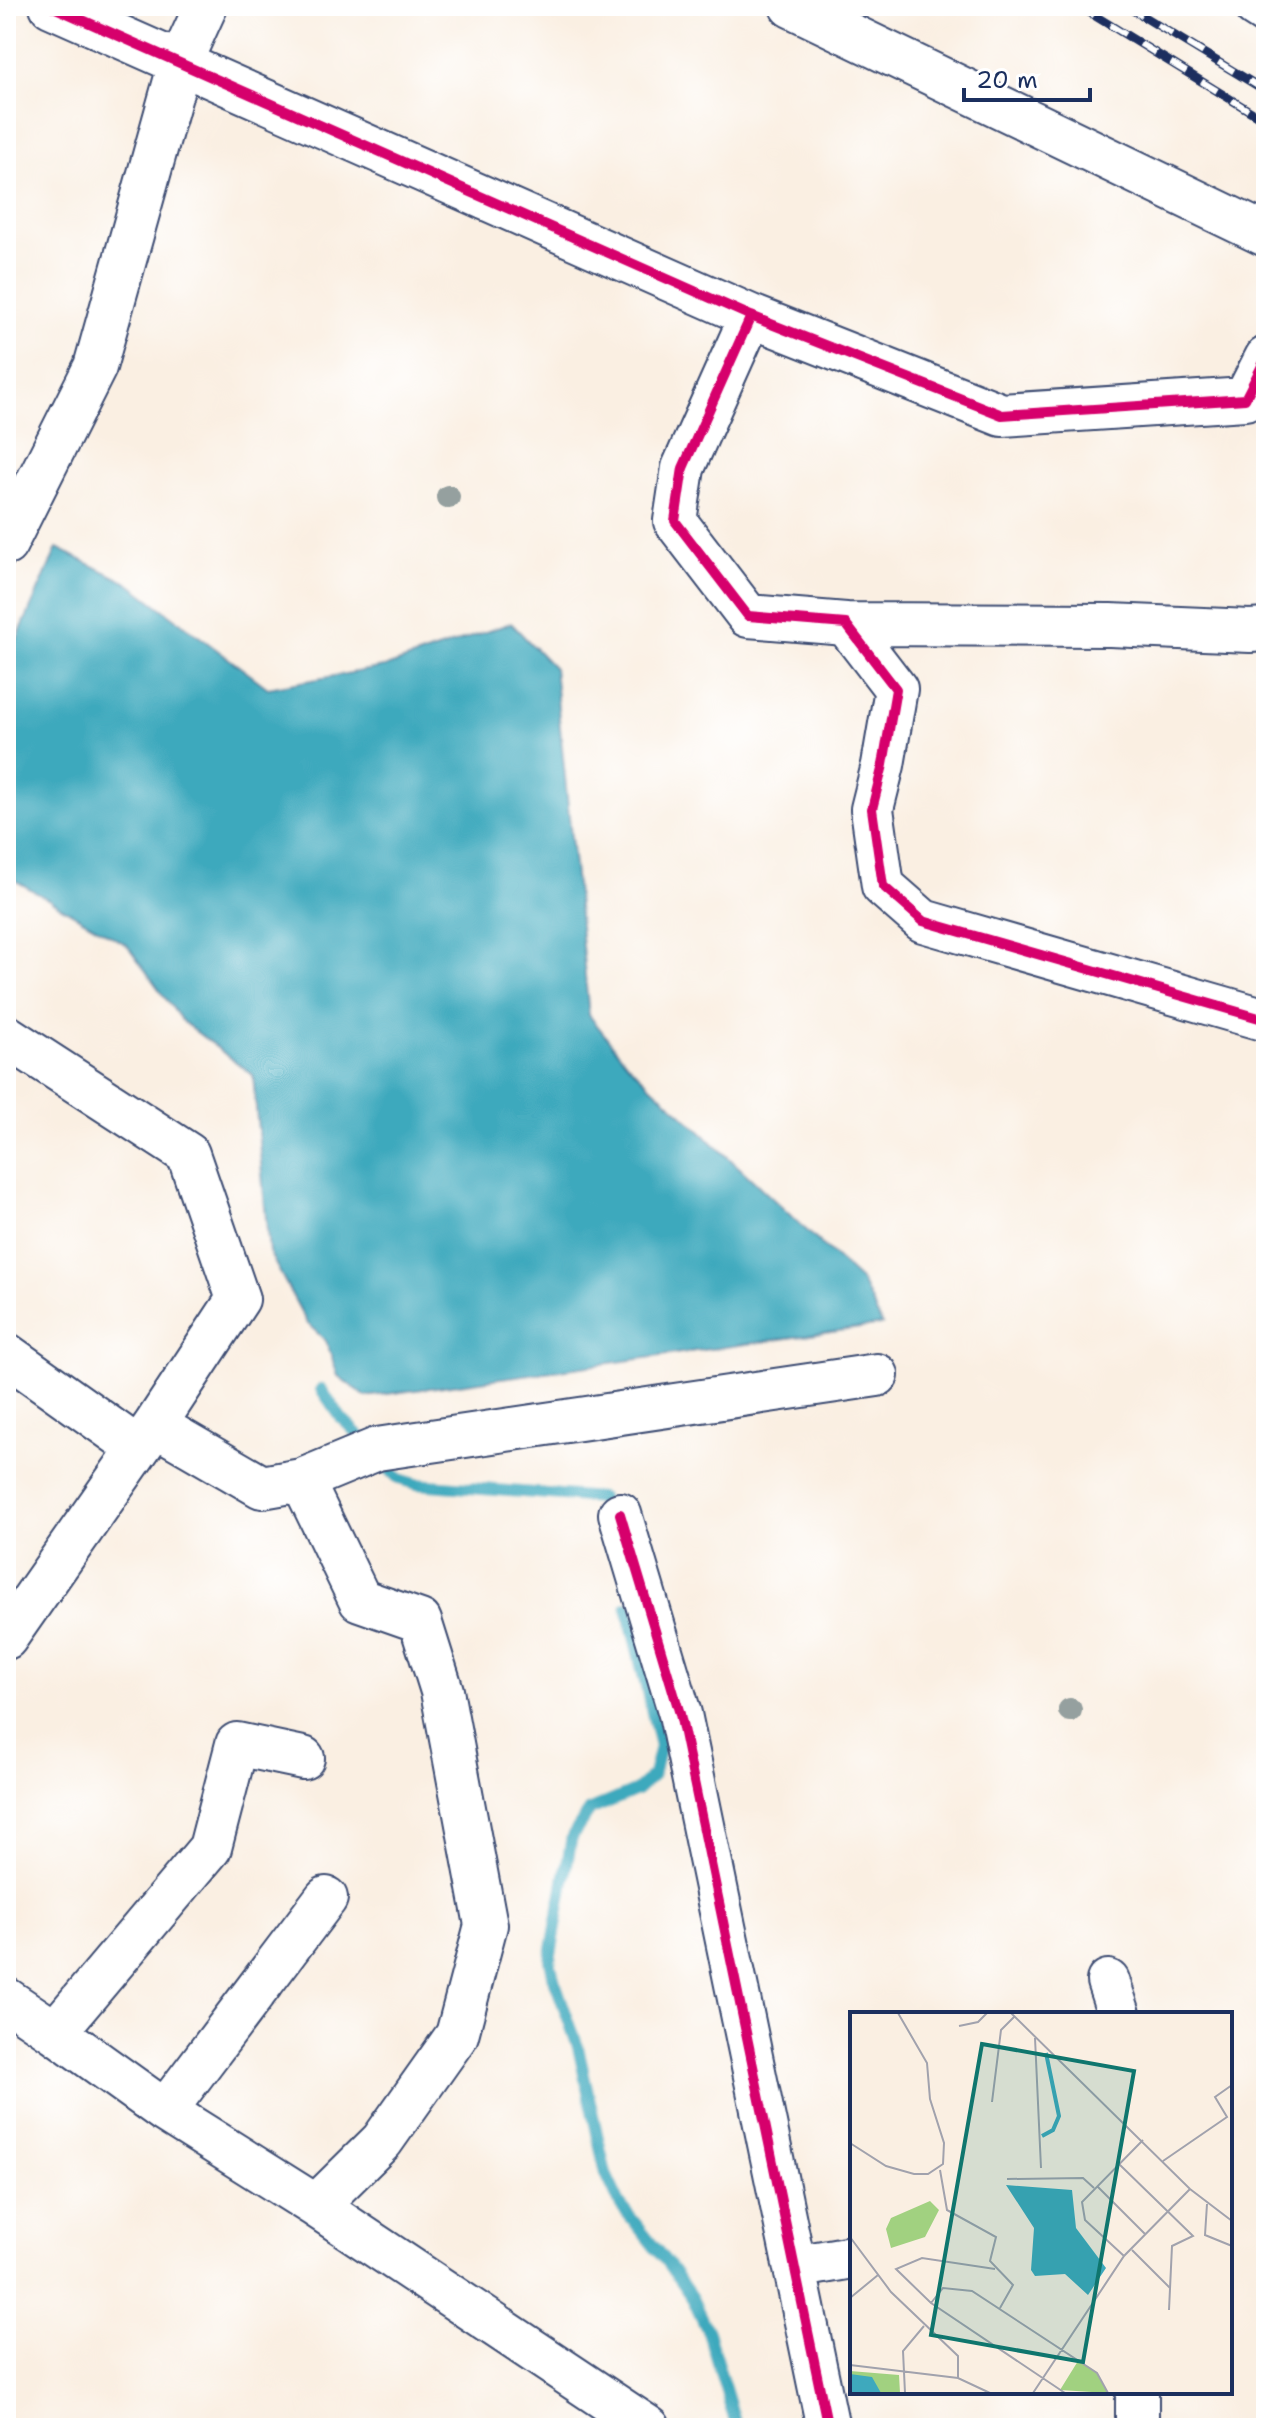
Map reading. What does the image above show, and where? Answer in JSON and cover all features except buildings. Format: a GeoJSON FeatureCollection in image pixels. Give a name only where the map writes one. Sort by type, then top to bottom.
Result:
{"type":"FeatureCollection","features":[{"type":"Feature","properties":{"kind":"street"},"geometry":{"type":"LineString","coordinates":[[51,6],[751,316],[1002,415],[1245,399],[1266,358]]}},
{"type":"Feature","properties":{"kind":"street"},"geometry":{"type":"LineString","coordinates":[[6,544],[95,367],[180,63],[206,6]]}},
{"type":"Feature","properties":{"kind":"street"},"geometry":{"type":"LineString","coordinates":[[791,6],[1266,235]]}},
{"type":"Feature","properties":{"kind":"street"},"geometry":{"type":"LineString","coordinates":[[1255,6],[1266,13]]}},
{"type":"Feature","properties":{"kind":"street"},"geometry":{"type":"LineString","coordinates":[[751,316],[683,468],[675,521],[748,616],[846,624],[1110,625],[1266,630]]}},
{"type":"Feature","properties":{"kind":"street"},"geometry":{"type":"LineString","coordinates":[[846,624],[896,689],[872,809],[883,886],[923,921],[1266,1020]]}},
{"type":"Feature","properties":{"kind":"street"},"geometry":{"type":"LineString","coordinates":[[6,1036],[188,1154],[238,1299],[6,1638]]}},
{"type":"Feature","properties":{"kind":"street"},"geometry":{"type":"LineString","coordinates":[[6,1354],[147,1436],[262,1487],[302,1480],[377,1449],[877,1375]]}},
{"type":"Feature","properties":{"kind":"street"},"geometry":{"type":"LineString","coordinates":[[302,1480],[360,1600],[420,1621],[442,1691],[486,1925],[457,2035],[382,2141],[316,2206]]}},
{"type":"Feature","properties":{"kind":"street"},"geometry":{"type":"LineString","coordinates":[[620,1514],[680,1714],[828,2428]]}},
{"type":"Feature","properties":{"kind":"street"},"geometry":{"type":"LineString","coordinates":[[55,2032],[210,1848],[237,1744],[303,1758]]}},
{"type":"Feature","properties":{"kind":"street"},"geometry":{"type":"LineString","coordinates":[[165,2111],[326,1898]]}},
{"type":"Feature","properties":{"kind":"street"},"geometry":{"type":"LineString","coordinates":[[6,1999],[165,2111],[316,2206],[649,2428]]}},
{"type":"Feature","properties":{"kind":"street"},"geometry":{"type":"LineString","coordinates":[[795,2267],[850,2257]]}},
{"type":"Feature","properties":{"kind":"street"},"geometry":{"type":"LineString","coordinates":[[1137,2394],[1137,2428]]}},
{"type":"Feature","properties":{"kind":"water"},"geometry":{"type":"Polygon","coordinates":[[[57,548],[128,583],[268,688],[389,666],[511,623],[554,668],[589,1015],[628,1064],[861,1281],[882,1325],[366,1397],[338,1376],[326,1341],[307,1323],[269,1252],[253,1075],[182,1021],[127,945],[6,875],[6,664],[57,548]]]}},
{"type":"Feature","properties":{"kind":"waterway"},"geometry":{"type":"LineString","coordinates":[[321,1389],[342,1419],[368,1444]]}},
{"type":"Feature","properties":{"kind":"waterway"},"geometry":{"type":"LineString","coordinates":[[379,1459],[399,1479],[416,1484],[601,1498],[606,1519]]}},
{"type":"Feature","properties":{"kind":"waterway"},"geometry":{"type":"LineString","coordinates":[[627,1607],[660,1746],[653,1775],[637,1790],[590,1810],[572,1836],[550,1960],[578,2047],[606,2174],[620,2204],[692,2298],[708,2332],[737,2428]]}},
{"type":"Feature","properties":{"kind":"railway"},"geometry":{"type":"LineString","coordinates":[[1079,6],[1266,121]]}},
{"type":"Feature","properties":{"kind":"railway"},"geometry":{"type":"LineString","coordinates":[[1126,6],[1266,91]]}},
{"type":"Feature","properties":{"kind":"cycle path"},"geometry":{"type":"LineString","coordinates":[[51,6],[751,316],[1002,415],[1245,399],[1266,358]]}},
{"type":"Feature","properties":{"kind":"cycle path"},"geometry":{"type":"LineString","coordinates":[[751,316],[683,468],[675,521],[748,616],[846,624],[896,689],[872,809],[883,886],[923,921],[1266,1020]]}},
{"type":"Feature","properties":{"kind":"cycle path"},"geometry":{"type":"LineString","coordinates":[[620,1514],[680,1714],[828,2428]]}}]}
